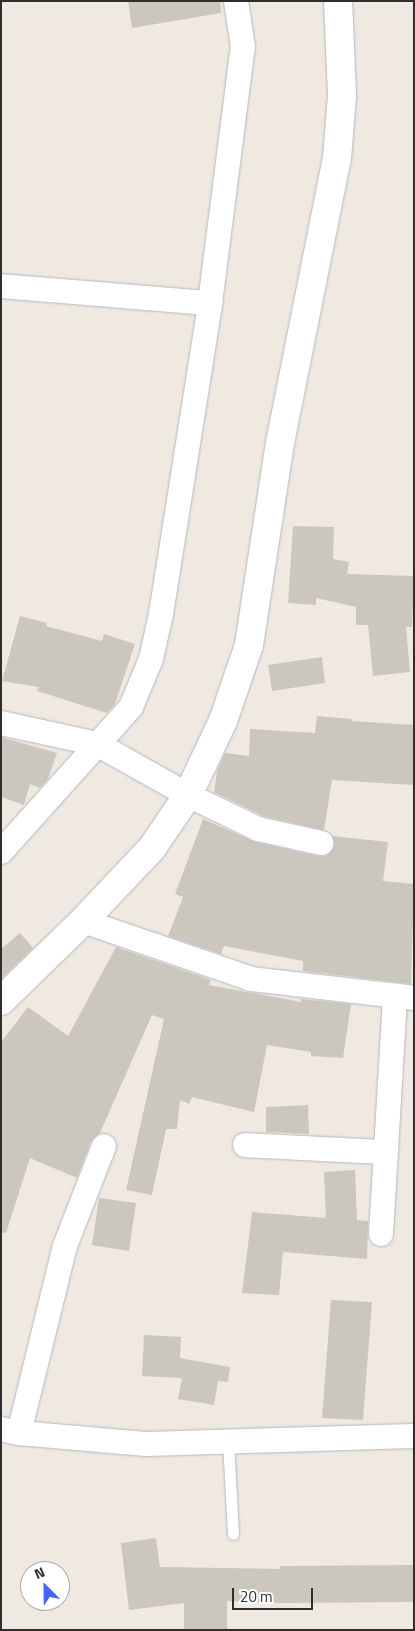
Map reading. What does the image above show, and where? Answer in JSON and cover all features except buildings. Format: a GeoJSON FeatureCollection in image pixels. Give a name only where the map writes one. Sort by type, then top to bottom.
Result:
{"type":"FeatureCollection","features":[{"type":"Feature","properties":{"kind":"main road"},"geometry":{"type":"LineString","coordinates":[[1,1001],[83,921],[152,848],[188,795],[223,721],[249,645],[280,443],[337,159],[342,96],[338,1]]}},
{"type":"Feature","properties":{"kind":"street"},"geometry":{"type":"LineString","coordinates":[[1,852],[105,748],[131,707],[151,659],[161,614],[210,303],[243,47],[236,1]]}},
{"type":"Feature","properties":{"kind":"street"},"geometry":{"type":"LineString","coordinates":[[1,286],[210,303]]}},
{"type":"Feature","properties":{"kind":"street"},"geometry":{"type":"LineString","coordinates":[[1,723],[105,748],[188,795],[258,829],[321,842]]}},
{"type":"Feature","properties":{"kind":"street"},"geometry":{"type":"LineString","coordinates":[[83,921],[251,979],[404,996],[385,1152],[381,1234]]}},
{"type":"Feature","properties":{"kind":"street"},"geometry":{"type":"LineString","coordinates":[[245,1145],[385,1152]]}},
{"type":"Feature","properties":{"kind":"street"},"geometry":{"type":"LineString","coordinates":[[104,1146],[65,1246],[10,1431],[146,1444],[414,1436]]}},
{"type":"Feature","properties":{"kind":"lane"},"geometry":{"type":"LineString","coordinates":[[228,1441],[233,1534]]}}]}
